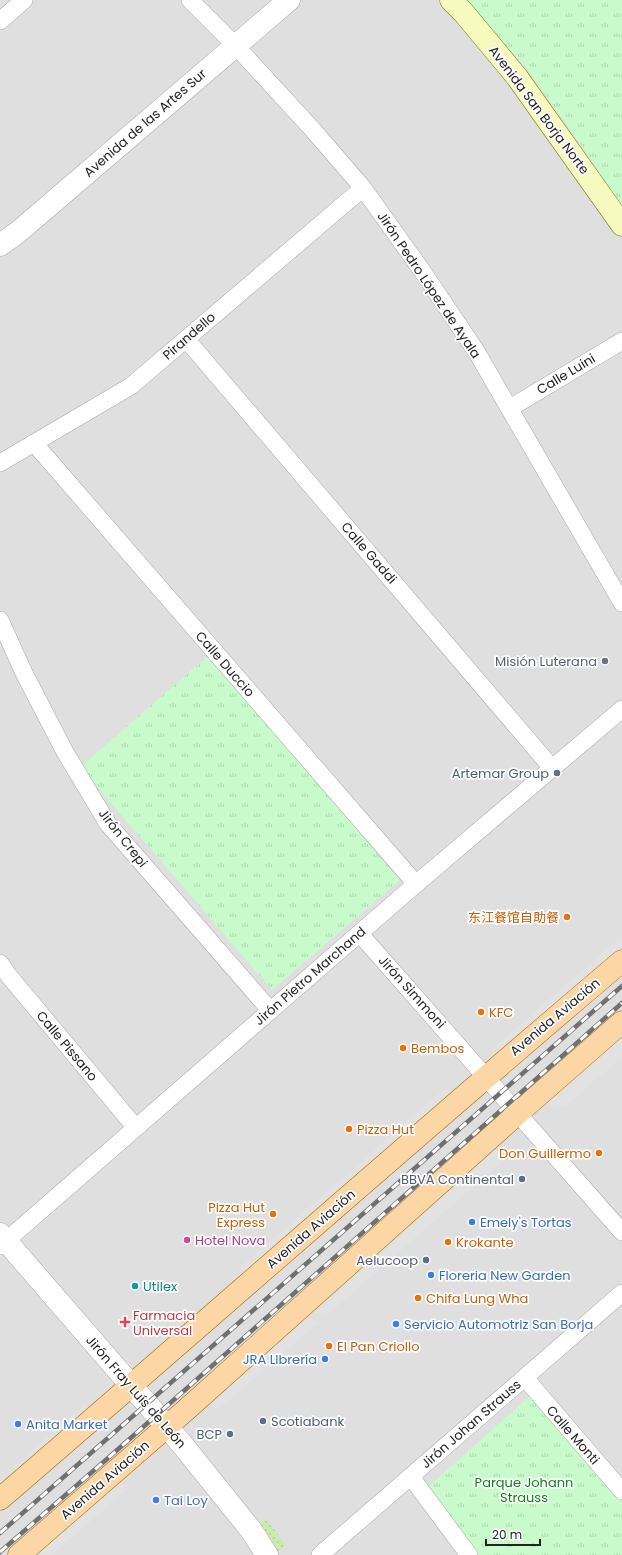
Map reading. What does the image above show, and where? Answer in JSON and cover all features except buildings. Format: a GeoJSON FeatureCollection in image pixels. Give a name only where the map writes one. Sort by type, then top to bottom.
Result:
{"type":"FeatureCollection","features":[{"type":"Feature","properties":{"kind":"main road","name":"Avenida San Borja Norte"},"geometry":{"type":"LineString","coordinates":[[451,0],[463,12],[517,77],[622,225]]}},
{"type":"Feature","properties":{"kind":"main road","name":"Avenida Aviación"},"geometry":{"type":"LineString","coordinates":[[0,1499],[132,1386],[485,1076],[622,961]]}},
{"type":"Feature","properties":{"kind":"main road","name":"Avenida Aviación"},"geometry":{"type":"LineString","coordinates":[[19,1555],[167,1426],[622,1022]]}},
{"type":"Feature","properties":{"kind":"street"},"geometry":{"type":"LineString","coordinates":[[0,20],[24,0]]}},
{"type":"Feature","properties":{"kind":"street","name":"Jirón Pedro López de Ayala"},"geometry":{"type":"LineString","coordinates":[[190,0],[235,45],[313,130],[363,188],[425,275],[476,351],[622,603]]}},
{"type":"Feature","properties":{"kind":"street","name":"Avenida de las Artes Sur"},"geometry":{"type":"LineString","coordinates":[[0,245],[23,228],[289,0]]}},
{"type":"Feature","properties":{"kind":"street","name":"Pirandello"},"geometry":{"type":"LineString","coordinates":[[0,463],[132,386],[363,188]]}},
{"type":"Feature","properties":{"kind":"street","name":"Calle Gaddi"},"geometry":{"type":"LineString","coordinates":[[186,339],[552,768]]}},
{"type":"Feature","properties":{"kind":"street","name":"Calle Luini"},"geometry":{"type":"LineString","coordinates":[[510,408],[622,341]]}},
{"type":"Feature","properties":{"kind":"street","name":"Calle Duccio"},"geometry":{"type":"LineString","coordinates":[[34,443],[416,884]]}},
{"type":"Feature","properties":{"kind":"street","name":"Jirón Crepi"},"geometry":{"type":"LineString","coordinates":[[0,620],[24,673],[64,752],[108,824],[270,1010]]}},
{"type":"Feature","properties":{"kind":"street","name":"Jirón Pietro Marchand"},"geometry":{"type":"LineString","coordinates":[[2,1240],[136,1128],[416,884],[622,709]]}},
{"type":"Feature","properties":{"kind":"street","name":"Jirón Simmoni"},"geometry":{"type":"LineString","coordinates":[[360,934],[622,1232]]}},
{"type":"Feature","properties":{"kind":"street","name":"Calle Pissano"},"geometry":{"type":"LineString","coordinates":[[0,963],[9,976],[136,1128]]}},
{"type":"Feature","properties":{"kind":"street","name":"Jirón Fray Luís de León"},"geometry":{"type":"LineString","coordinates":[[2,1240],[167,1426],[251,1530],[267,1555]]}},
{"type":"Feature","properties":{"kind":"street","name":"Jirón Johan Strauss"},"geometry":{"type":"LineString","coordinates":[[320,1555],[622,1294]]}},
{"type":"Feature","properties":{"kind":"street","name":"Calle Monti"},"geometry":{"type":"LineString","coordinates":[[525,1378],[622,1491]]}},
{"type":"Feature","properties":{"kind":"street"},"geometry":{"type":"LineString","coordinates":[[411,1477],[469,1555]]}},
{"type":"Feature","properties":{"kind":"shaded area"},"geometry":{"type":"Polygon","coordinates":[[[0,0],[622,0],[622,1555],[0,1555],[0,0]]]}},
{"type":"Feature","properties":{"kind":"shaded area"},"geometry":{"type":"Polygon","coordinates":[[[622,936],[622,954],[510,1052],[493,1048],[622,936]]]}},
{"type":"Feature","properties":{"kind":"shaded area"},"geometry":{"type":"Polygon","coordinates":[[[622,1034],[622,1057],[565,1107],[543,1104],[622,1034]]]}},
{"type":"Feature","properties":{"kind":"shaded area"},"geometry":{"type":"Polygon","coordinates":[[[444,1089],[461,1091],[240,1279],[241,1267],[444,1089]]]}},
{"type":"Feature","properties":{"kind":"shaded area"},"geometry":{"type":"Polygon","coordinates":[[[499,1147],[515,1150],[326,1316],[314,1313],[499,1147]]]}},
{"type":"Feature","properties":{"kind":"shaded area"},"geometry":{"type":"Polygon","coordinates":[[[307,1317],[319,1322],[219,1409],[204,1406],[307,1317]]]}},
{"type":"Feature","properties":{"kind":"shaded area"},"geometry":{"type":"Polygon","coordinates":[[[83,1406],[96,1408],[0,1492],[0,1478],[83,1406]]]}},
{"type":"Feature","properties":{"kind":"shaded area"},"geometry":{"type":"Polygon","coordinates":[[[115,1482],[130,1487],[52,1555],[34,1555],[115,1482]]]}},
{"type":"Feature","properties":{"kind":"green space"},"geometry":{"type":"Polygon","coordinates":[[[464,0],[622,0],[622,208],[594,163],[525,66],[464,0]]]}},
{"type":"Feature","properties":{"kind":"green space"},"geometry":{"type":"Polygon","coordinates":[[[208,656],[400,880],[272,990],[80,767],[208,656]]]}},
{"type":"Feature","properties":{"kind":"green space","name":"Parque Johann Strauss"},"geometry":{"type":"Polygon","coordinates":[[[531,1395],[622,1503],[622,1555],[478,1555],[427,1488],[531,1395]]]}},
{"type":"Feature","properties":{"kind":"green space"},"geometry":{"type":"Polygon","coordinates":[[[266,1518],[286,1545],[278,1552],[257,1525],[266,1518]]]}},
{"type":"Feature","properties":{"kind":"railway"},"geometry":{"type":"LineString","coordinates":[[0,1533],[622,986]]}},
{"type":"Feature","properties":{"kind":"railway"},"geometry":{"type":"LineString","coordinates":[[0,1552],[622,1003]]}},
{"type":"Feature","properties":{"kind":"place","name":"Misión Luterana"},"geometry":{"type":"Point","coordinates":[605,661]}},
{"type":"Feature","properties":{"kind":"place","name":"Artemar Group"},"geometry":{"type":"Point","coordinates":[557,773]}},
{"type":"Feature","properties":{"kind":"place","name":"东江餐馆自助餐"},"geometry":{"type":"Point","coordinates":[567,917]}},
{"type":"Feature","properties":{"kind":"place","name":"KFC"},"geometry":{"type":"Point","coordinates":[481,1012]}},
{"type":"Feature","properties":{"kind":"place","name":"Bembos"},"geometry":{"type":"Point","coordinates":[403,1048]}},
{"type":"Feature","properties":{"kind":"place","name":"Pizza Hut"},"geometry":{"type":"Point","coordinates":[349,1129]}},
{"type":"Feature","properties":{"kind":"place","name":"Don Guillermo"},"geometry":{"type":"Point","coordinates":[599,1153]}},
{"type":"Feature","properties":{"kind":"place","name":"BBVA Continental"},"geometry":{"type":"Point","coordinates":[522,1179]}},
{"type":"Feature","properties":{"kind":"place","name":"Pizza Hut Express"},"geometry":{"type":"Point","coordinates":[273,1214]}},
{"type":"Feature","properties":{"kind":"place","name":"Emely's Tortas"},"geometry":{"type":"Point","coordinates":[472,1222]}},
{"type":"Feature","properties":{"kind":"place","name":"Hotel Nova"},"geometry":{"type":"Point","coordinates":[187,1240]}},
{"type":"Feature","properties":{"kind":"place","name":"Krokante"},"geometry":{"type":"Point","coordinates":[448,1242]}},
{"type":"Feature","properties":{"kind":"place","name":"Aelucoop"},"geometry":{"type":"Point","coordinates":[426,1260]}},
{"type":"Feature","properties":{"kind":"place","name":"Floreria New Garden"},"geometry":{"type":"Point","coordinates":[431,1275]}},
{"type":"Feature","properties":{"kind":"place","name":"Utilex"},"geometry":{"type":"Point","coordinates":[135,1286]}},
{"type":"Feature","properties":{"kind":"place","name":"Chifa Lung Wha"},"geometry":{"type":"Point","coordinates":[418,1298]}},
{"type":"Feature","properties":{"kind":"place","name":"Farmacia Universal"},"geometry":{"type":"Point","coordinates":[125,1322]}},
{"type":"Feature","properties":{"kind":"place","name":"Servicio Automotriz San Borja"},"geometry":{"type":"Point","coordinates":[396,1324]}},
{"type":"Feature","properties":{"kind":"place","name":"El Pan Criollo"},"geometry":{"type":"Point","coordinates":[329,1346]}},
{"type":"Feature","properties":{"kind":"place","name":"JRA LIbrería"},"geometry":{"type":"Point","coordinates":[325,1359]}},
{"type":"Feature","properties":{"kind":"place","name":"Scotiabank"},"geometry":{"type":"Point","coordinates":[263,1421]}},
{"type":"Feature","properties":{"kind":"place","name":"Anita Market"},"geometry":{"type":"Point","coordinates":[18,1424]}},
{"type":"Feature","properties":{"kind":"place","name":"BCP"},"geometry":{"type":"Point","coordinates":[230,1434]}},
{"type":"Feature","properties":{"kind":"place","name":"Tai Loy"},"geometry":{"type":"Point","coordinates":[156,1500]}}]}
